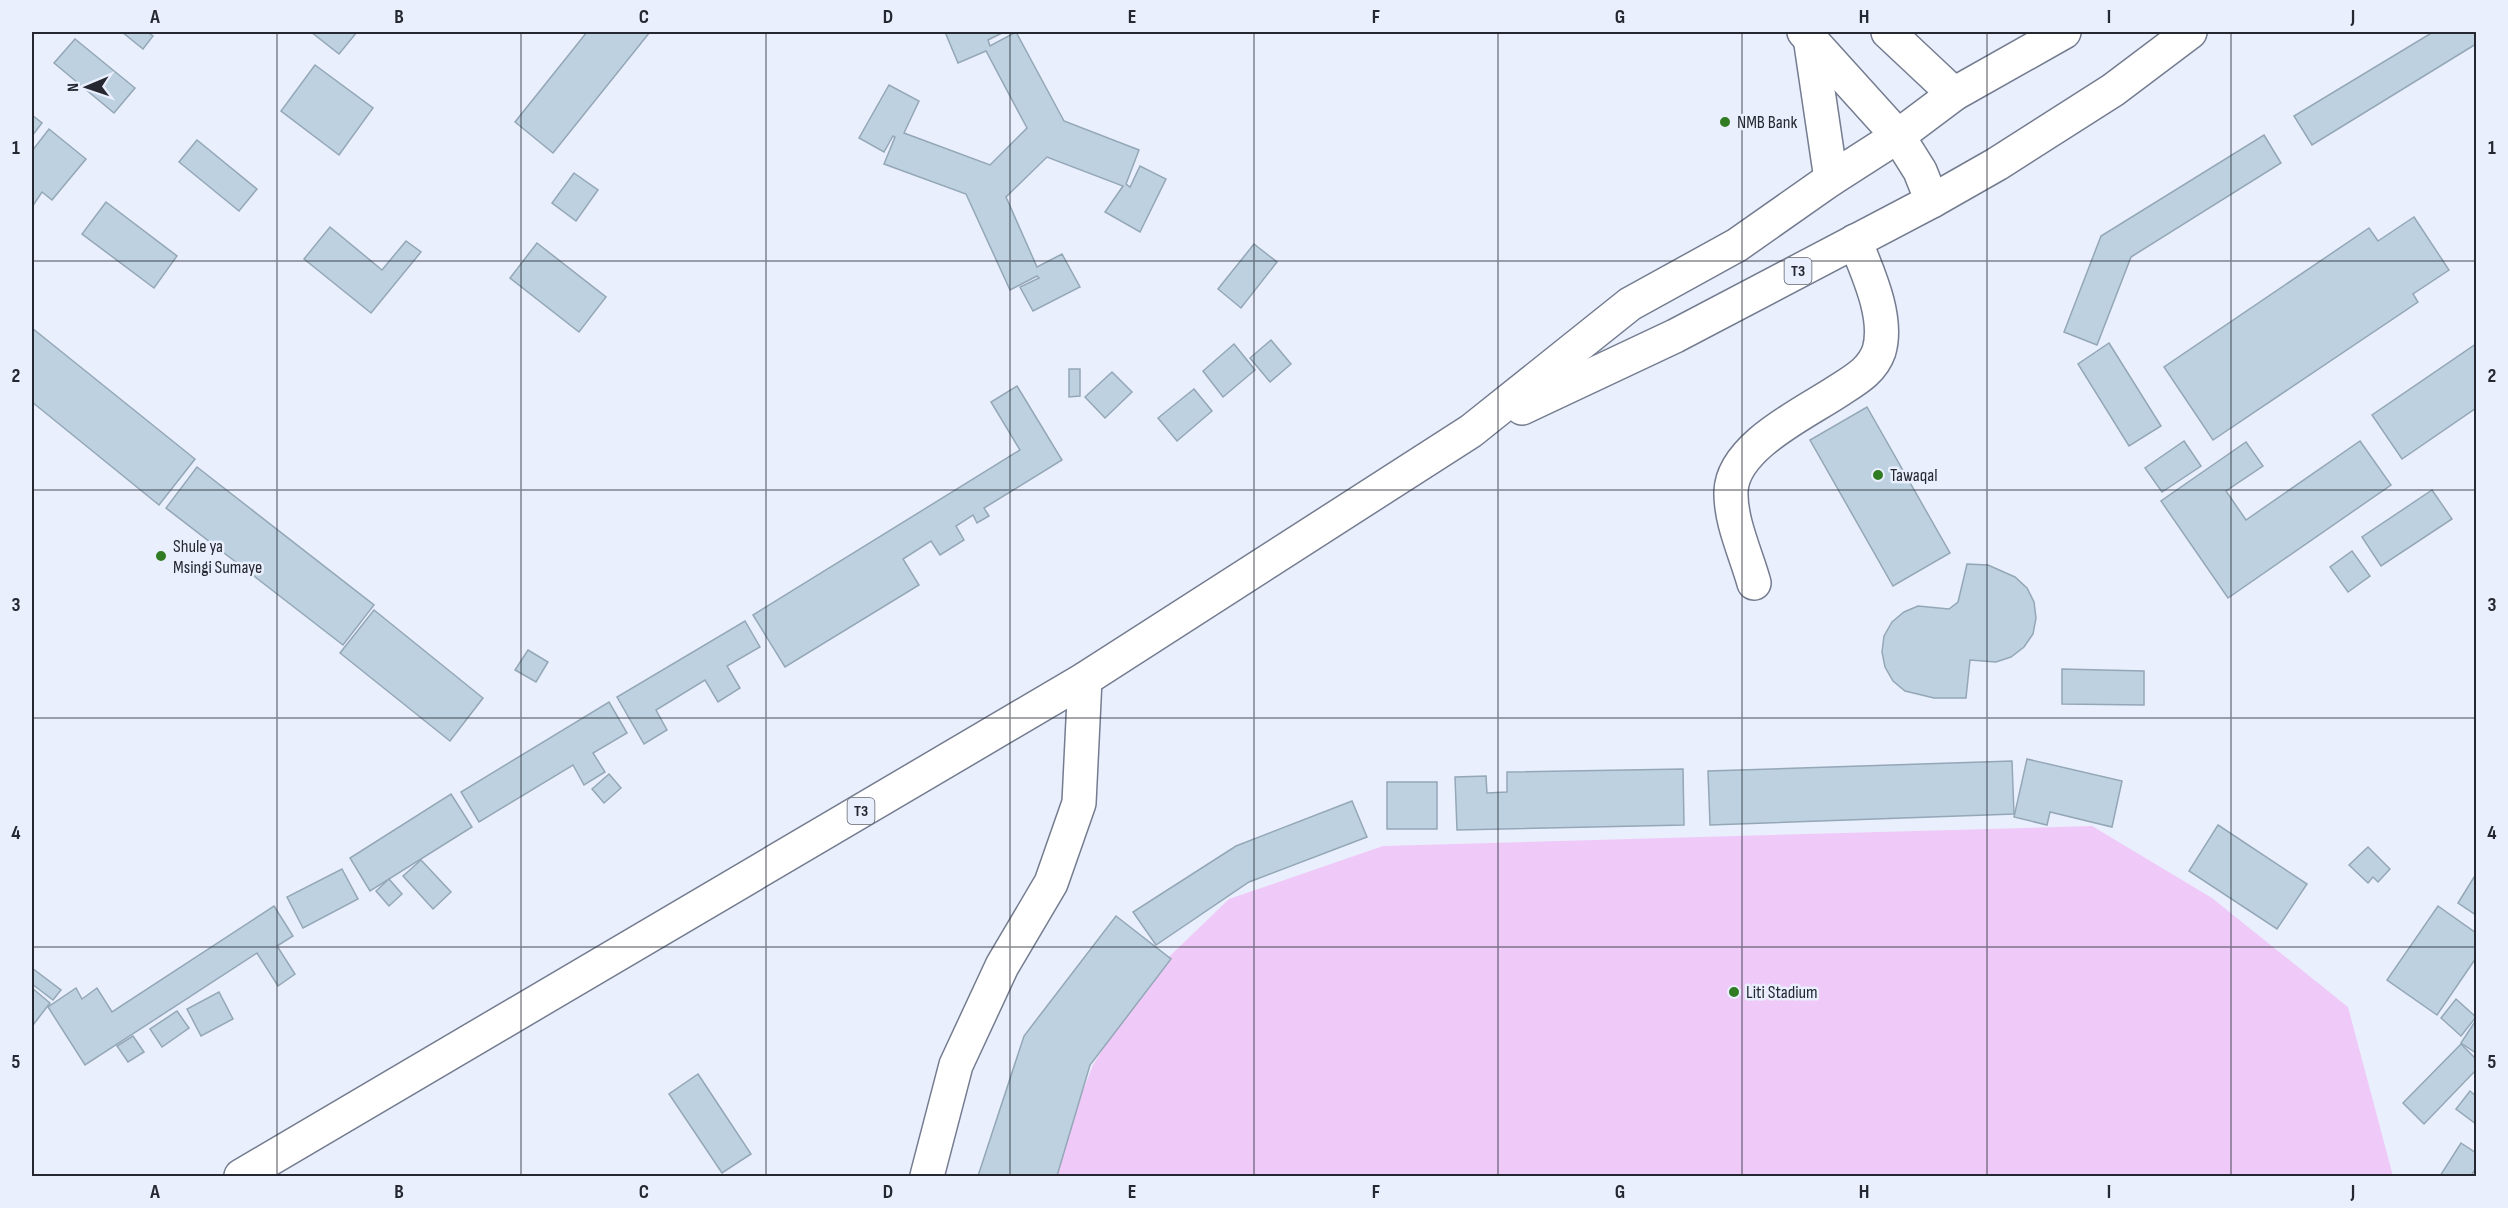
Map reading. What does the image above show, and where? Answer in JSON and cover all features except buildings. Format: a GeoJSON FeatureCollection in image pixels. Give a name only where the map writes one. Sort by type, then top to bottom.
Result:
{"type":"FeatureCollection","features":[{"type":"Feature","properties":{"kind":"main road"},"geometry":{"type":"LineString","coordinates":[[1888,32],[1954,94]]}},
{"type":"Feature","properties":{"kind":"main road","name":"T3"},"geometry":{"type":"LineString","coordinates":[[241,1176],[1085,680],[1471,431],[1630,304],[1737,245],[1831,179],[1898,136],[1954,94],[2064,32]]}},
{"type":"Feature","properties":{"kind":"main road","name":"T3"},"geometry":{"type":"LineString","coordinates":[[1471,431],[1675,336],[1932,201],[1997,164],[2113,90],[2190,32]]}},
{"type":"Feature","properties":{"kind":"main road"},"geometry":{"type":"LineString","coordinates":[[1807,34],[1898,136],[1920,171],[1932,201]]}},
{"type":"Feature","properties":{"kind":"main road"},"geometry":{"type":"LineString","coordinates":[[1807,34],[1831,179]]}},
{"type":"Feature","properties":{"kind":"main road"},"geometry":{"type":"LineString","coordinates":[[1754,583],[1734,514],[1731,489],[1739,465],[1755,446],[1866,373],[1879,350],[1881,318],[1873,286],[1855,241]]}},
{"type":"Feature","properties":{"kind":"main road"},"geometry":{"type":"LineString","coordinates":[[927,1176],[956,1065],[1002,966],[1051,883],[1079,802],[1085,680]]}},
{"type":"Feature","properties":{"kind":"shaded area","name":"Liti Stadium"},"geometry":{"type":"Polygon","coordinates":[[[2092,826],[2212,898],[2348,1007],[2393,1176],[1049,1176],[1093,1065],[1147,978],[1229,899],[1383,846],[2092,826]]]}},
{"type":"Feature","properties":{"kind":"place","name":"NMB Bank"},"geometry":{"type":"Point","coordinates":[1725,122]}},
{"type":"Feature","properties":{"kind":"place","name":"Tawaqal"},"geometry":{"type":"Point","coordinates":[1878,475]}},
{"type":"Feature","properties":{"kind":"place","name":"Shule ya Msingi Sumaye"},"geometry":{"type":"Point","coordinates":[161,556]}},
{"type":"Feature","properties":{"kind":"place","name":"Liti Stadium"},"geometry":{"type":"Point","coordinates":[1734,992]}}]}
